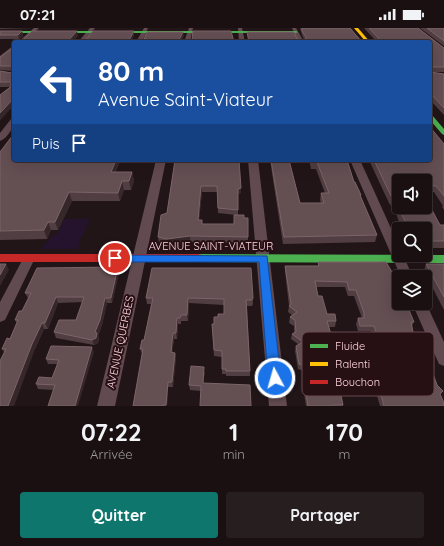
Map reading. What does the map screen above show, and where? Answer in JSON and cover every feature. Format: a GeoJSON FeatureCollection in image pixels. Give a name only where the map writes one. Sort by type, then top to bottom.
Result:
{"type":"FeatureCollection","features":[{"type":"Feature","properties":{"kind":"street"},"geometry":{"type":"LineString","coordinates":[[356,28],[366,40]]}},
{"type":"Feature","properties":{"kind":"street"},"geometry":{"type":"LineString","coordinates":[[23,40],[35,30]]}},
{"type":"Feature","properties":{"kind":"street"},"geometry":{"type":"LineString","coordinates":[[0,32],[35,30],[190,30],[241,34],[295,30],[300,40]]}},
{"type":"Feature","properties":{"kind":"street"},"geometry":{"type":"LineString","coordinates":[[83,40],[91,30]]}},
{"type":"Feature","properties":{"kind":"street"},"geometry":{"type":"LineString","coordinates":[[140,40],[145,30]]}},
{"type":"Feature","properties":{"kind":"street"},"geometry":{"type":"LineString","coordinates":[[188,40],[190,30]]}},
{"type":"Feature","properties":{"kind":"street"},"geometry":{"type":"LineString","coordinates":[[0,59],[12,49]]}},
{"type":"Feature","properties":{"kind":"street"},"geometry":{"type":"LineString","coordinates":[[432,118],[444,132]]}},
{"type":"Feature","properties":{"kind":"street"},"geometry":{"type":"LineString","coordinates":[[0,138],[12,124]]}},
{"type":"Feature","properties":{"kind":"street","name":"AVENUE QUERBES"},"geometry":{"type":"LineString","coordinates":[[106,406],[161,162]]}},
{"type":"Feature","properties":{"kind":"street"},"geometry":{"type":"LineString","coordinates":[[253,162],[278,406]]}},
{"type":"Feature","properties":{"kind":"street"},"geometry":{"type":"LineString","coordinates":[[356,162],[392,243]]}},
{"type":"Feature","properties":{"kind":"street","name":"AVENUE SAINT-VIATEUR"},"geometry":{"type":"LineString","coordinates":[[0,258],[392,259]]}},
{"type":"Feature","properties":{"kind":"street"},"geometry":{"type":"LineString","coordinates":[[0,316],[30,258]]}},
{"type":"Feature","properties":{"kind":"street","name":"AVENUE SAINT-VIATEUR"},"geometry":{"type":"LineString","coordinates":[[432,259],[444,259]]}},
{"type":"Feature","properties":{"kind":"street"},"geometry":{"type":"LineString","coordinates":[[422,310],[432,332]]}},
{"type":"Feature","properties":{"kind":"street"},"geometry":{"type":"LineString","coordinates":[[434,337],[444,359]]}},
{"type":"Feature","properties":{"kind":"shaded area"},"geometry":{"type":"Polygon","coordinates":[[[90,217],[82,237],[80,238],[78,249],[42,249],[52,235],[57,235],[64,219],[87,219],[90,217]]]}},
{"type":"Feature","properties":{"kind":"building"},"geometry":{"type":"Polygon","coordinates":[[[302,28],[350,28],[360,40],[306,40],[306,37],[302,31],[302,28]]]}},
{"type":"Feature","properties":{"kind":"building"},"geometry":{"type":"Polygon","coordinates":[[[369,28],[418,28],[444,48],[444,67],[432,67],[432,40],[380,40],[369,28]]]}},
{"type":"Feature","properties":{"kind":"building"},"geometry":{"type":"Polygon","coordinates":[[[427,28],[444,28],[444,41],[427,28]]]}},
{"type":"Feature","properties":{"kind":"building"},"geometry":{"type":"Polygon","coordinates":[[[0,31],[22,31],[18,35],[0,35],[0,31]]]}},
{"type":"Feature","properties":{"kind":"building"},"geometry":{"type":"Polygon","coordinates":[[[32,31],[77,31],[69,40],[23,40],[32,31]]]}},
{"type":"Feature","properties":{"kind":"building"},"geometry":{"type":"Polygon","coordinates":[[[93,31],[134,31],[129,40],[86,40],[93,31]]]}},
{"type":"Feature","properties":{"kind":"building"},"geometry":{"type":"Polygon","coordinates":[[[193,31],[231,31],[233,40],[196,39],[192,40],[193,31]]]}},
{"type":"Feature","properties":{"kind":"building"},"geometry":{"type":"Polygon","coordinates":[[[147,32],[183,32],[179,40],[144,39],[147,32]]]}},
{"type":"Feature","properties":{"kind":"building"},"geometry":{"type":"Polygon","coordinates":[[[247,32],[294,32],[297,39],[301,40],[249,40],[247,32]]]}},
{"type":"Feature","properties":{"kind":"building"},"geometry":{"type":"Polygon","coordinates":[[[12,50],[12,66],[0,66],[0,57],[12,50]]]}},
{"type":"Feature","properties":{"kind":"building"},"geometry":{"type":"Polygon","coordinates":[[[0,71],[12,73],[12,82],[0,82],[0,71]]]}},
{"type":"Feature","properties":{"kind":"building"},"geometry":{"type":"Polygon","coordinates":[[[432,72],[444,74],[444,108],[432,95],[432,72]]]}},
{"type":"Feature","properties":{"kind":"building"},"geometry":{"type":"Polygon","coordinates":[[[12,86],[12,100],[0,113],[0,95],[12,86]]]}},
{"type":"Feature","properties":{"kind":"building"},"geometry":{"type":"Polygon","coordinates":[[[432,129],[444,144],[444,196],[436,186],[432,186],[432,174],[392,174],[392,197],[375,162],[432,162],[432,129]]]}},
{"type":"Feature","properties":{"kind":"building"},"geometry":{"type":"Polygon","coordinates":[[[12,136],[12,162],[115,162],[111,172],[132,172],[129,181],[122,181],[118,193],[69,192],[55,222],[48,222],[44,230],[0,231],[0,152],[12,136]]]}},
{"type":"Feature","properties":{"kind":"building"},"geometry":{"type":"Polygon","coordinates":[[[175,162],[239,162],[241,188],[238,189],[238,210],[218,208],[217,186],[201,186],[198,220],[202,220],[202,224],[234,224],[234,215],[244,215],[244,218],[248,218],[248,237],[190,236],[167,239],[158,237],[161,215],[167,213],[175,162]]]}},
{"type":"Feature","properties":{"kind":"building"},"geometry":{"type":"Polygon","coordinates":[[[271,162],[290,162],[300,203],[324,203],[321,193],[329,193],[317,162],[348,162],[354,182],[361,195],[377,235],[284,237],[271,162]]]}},
{"type":"Feature","properties":{"kind":"building"},"geometry":{"type":"Polygon","coordinates":[[[432,210],[440,225],[444,225],[444,241],[432,241],[432,222],[406,222],[402,215],[432,214],[432,210]]]}},
{"type":"Feature","properties":{"kind":"building"},"geometry":{"type":"Polygon","coordinates":[[[318,262],[386,262],[392,272],[392,310],[409,310],[414,322],[411,322],[413,332],[376,332],[374,326],[360,326],[358,318],[364,318],[364,313],[356,290],[349,290],[347,282],[315,281],[318,296],[322,296],[327,314],[335,314],[336,321],[327,321],[330,332],[302,332],[302,341],[292,334],[296,332],[295,320],[290,317],[297,312],[289,306],[291,304],[285,266],[319,266],[318,262]]]}},
{"type":"Feature","properties":{"kind":"building"},"geometry":{"type":"Polygon","coordinates":[[[0,264],[6,264],[0,275],[0,264]]]}},
{"type":"Feature","properties":{"kind":"building"},"geometry":{"type":"Polygon","coordinates":[[[426,264],[444,264],[444,297],[432,275],[432,270],[429,270],[426,264]]]}},
{"type":"Feature","properties":{"kind":"building"},"geometry":{"type":"Polygon","coordinates":[[[118,267],[111,298],[105,298],[100,320],[95,332],[97,333],[96,338],[92,340],[54,332],[59,320],[76,320],[84,297],[56,297],[45,323],[42,323],[32,344],[8,406],[0,406],[0,361],[6,349],[2,349],[7,338],[10,339],[18,320],[15,320],[19,311],[22,311],[31,293],[25,293],[37,268],[118,267]]]}},
{"type":"Feature","properties":{"kind":"building"},"geometry":{"type":"Polygon","coordinates":[[[152,268],[251,268],[253,298],[252,300],[246,300],[250,371],[226,371],[226,369],[222,369],[222,351],[214,350],[212,324],[214,324],[214,317],[218,317],[218,314],[224,314],[224,299],[188,298],[187,315],[181,315],[180,318],[177,318],[176,333],[173,333],[171,352],[175,353],[172,382],[168,382],[166,405],[133,406],[143,349],[140,349],[142,340],[144,340],[153,298],[146,298],[152,268]]]}},
{"type":"Feature","properties":{"kind":"building"},"geometry":{"type":"Polygon","coordinates":[[[302,343],[302,365],[299,364],[296,346],[302,343]]]}},
{"type":"Feature","properties":{"kind":"building"},"geometry":{"type":"Polygon","coordinates":[[[51,346],[92,347],[75,406],[48,406],[55,385],[36,384],[39,377],[52,378],[59,360],[46,359],[51,346]]]}},
{"type":"Feature","properties":{"kind":"building"},"geometry":{"type":"Polygon","coordinates":[[[191,366],[204,367],[203,383],[250,385],[251,406],[200,406],[201,386],[189,385],[191,366]]]}},
{"type":"Feature","properties":{"kind":"building"},"geometry":{"type":"Polygon","coordinates":[[[434,377],[437,385],[443,391],[440,394],[444,406],[384,406],[381,396],[434,396],[434,377]]]}},
{"type":"Feature","properties":{"kind":"building"},"geometry":{"type":"Polygon","coordinates":[[[306,396],[341,396],[343,405],[308,406],[306,396]]]}},
{"type":"Feature","properties":{"kind":"traffic: fast"},"geometry":{"type":"LineString","coordinates":[[0,32],[296,32]]}},
{"type":"Feature","properties":{"kind":"traffic: fast"},"geometry":{"type":"LineString","coordinates":[[432,118],[444,133]]}},
{"type":"Feature","properties":{"kind":"traffic: fast"},"geometry":{"type":"LineString","coordinates":[[198,258],[444,259]]}},
{"type":"Feature","properties":{"kind":"traffic: slow"},"geometry":{"type":"LineString","coordinates":[[356,28],[366,40]]}},
{"type":"Feature","properties":{"kind":"traffic: jam"},"geometry":{"type":"LineString","coordinates":[[0,258],[198,258]]}},
{"type":"Feature","properties":{"kind":"route"},"geometry":{"type":"LineString","coordinates":[[115,258],[263,258],[275,378]]}}]}
